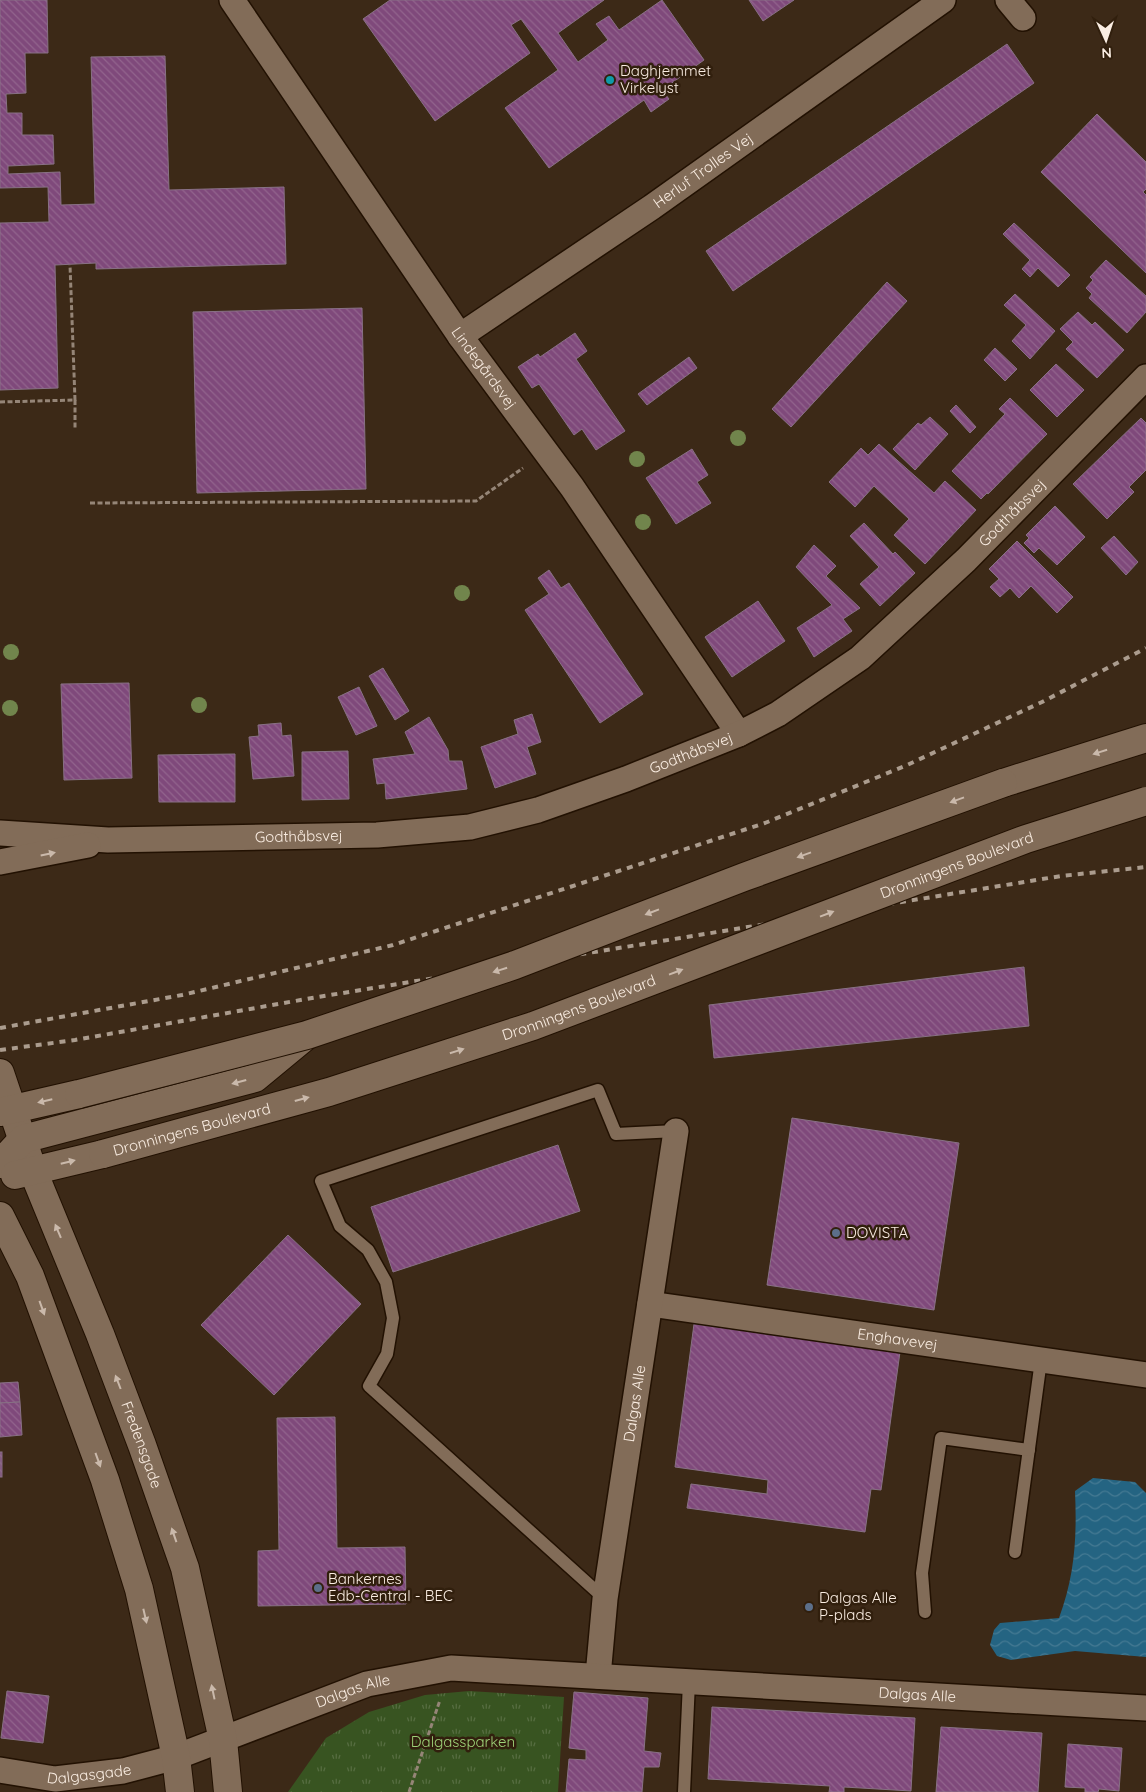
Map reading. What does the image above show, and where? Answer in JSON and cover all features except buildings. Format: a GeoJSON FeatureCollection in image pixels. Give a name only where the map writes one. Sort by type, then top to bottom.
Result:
{"type":"FeatureCollection","features":[{"type":"Feature","properties":{"kind":"main road"},"geometry":{"type":"LineString","coordinates":[[4,1114],[307,1035],[515,965],[744,876],[1003,783],[1146,738]]}},
{"type":"Feature","properties":{"kind":"main road","name":"Dronningens Boulevard"},"geometry":{"type":"LineString","coordinates":[[0,1179],[103,1154],[329,1092],[534,1026],[1026,839],[1146,801]]}},
{"type":"Feature","properties":{"kind":"main road"},"geometry":{"type":"LineString","coordinates":[[0,1164],[22,1139],[255,1078],[307,1035]]}},
{"type":"Feature","properties":{"kind":"main road","name":"Fredensgade"},"geometry":{"type":"LineString","coordinates":[[0,1072],[4,1114],[22,1139],[33,1171],[100,1334],[142,1445],[185,1568],[223,1740],[228,1792]]}},
{"type":"Feature","properties":{"kind":"main road"},"geometry":{"type":"LineString","coordinates":[[0,1216],[30,1276],[105,1480],[140,1589],[176,1757],[180,1792]]}},
{"type":"Feature","properties":{"kind":"main road"},"geometry":{"type":"LineString","coordinates":[[0,1255],[30,1276]]}},
{"type":"Feature","properties":{"kind":"street","name":"Lindegårdsvej"},"geometry":{"type":"LineString","coordinates":[[232,0],[460,336],[572,487],[739,734]]}},
{"type":"Feature","properties":{"kind":"street","name":"Herluf Trolles Vej"},"geometry":{"type":"LineString","coordinates":[[460,336],[652,207],[943,0]]}},
{"type":"Feature","properties":{"kind":"street","name":"Godthåbsvej"},"geometry":{"type":"LineString","coordinates":[[0,833],[108,840],[377,835],[470,827],[547,806],[626,779],[739,734],[778,714],[860,658],[966,560],[1146,377]]}},
{"type":"Feature","properties":{"kind":"street","name":"Godthåbsvej"},"geometry":{"type":"LineString","coordinates":[[0,862],[47,855],[108,840]]}},
{"type":"Feature","properties":{"kind":"street","name":"Dalgas Alle"},"geometry":{"type":"LineString","coordinates":[[598,1676],[605,1599],[676,1131]]}},
{"type":"Feature","properties":{"kind":"street","name":"Enghavevej"},"geometry":{"type":"LineString","coordinates":[[650,1304],[1146,1375]]}},
{"type":"Feature","properties":{"kind":"street","name":"Dalgas Alle"},"geometry":{"type":"LineString","coordinates":[[176,1757],[367,1684],[451,1668],[1146,1708]]}},
{"type":"Feature","properties":{"kind":"street","name":"Dalgasgade"},"geometry":{"type":"LineString","coordinates":[[0,1770],[55,1779],[123,1772],[176,1757]]}},
{"type":"Feature","properties":{"kind":"lane"},"geometry":{"type":"LineString","coordinates":[[605,1599],[369,1386],[387,1354],[393,1318],[386,1282],[368,1250],[340,1226],[321,1181],[598,1090],[616,1134],[676,1131]]}},
{"type":"Feature","properties":{"kind":"lane"},"geometry":{"type":"LineString","coordinates":[[1015,1552],[1041,1360]]}},
{"type":"Feature","properties":{"kind":"lane"},"geometry":{"type":"LineString","coordinates":[[925,1612],[922,1573],[941,1438],[1029,1450]]}},
{"type":"Feature","properties":{"kind":"lane"},"geometry":{"type":"LineString","coordinates":[[684,1792],[690,1682]]}},
{"type":"Feature","properties":{"kind":"path"},"geometry":{"type":"LineString","coordinates":[[70,265],[76,428]]}},
{"type":"Feature","properties":{"kind":"path"},"geometry":{"type":"LineString","coordinates":[[0,402],[75,400]]}},
{"type":"Feature","properties":{"kind":"path"},"geometry":{"type":"LineString","coordinates":[[90,503],[476,502],[546,452]]}},
{"type":"Feature","properties":{"kind":"path"},"geometry":{"type":"LineString","coordinates":[[409,1792],[451,1668]]}},
{"type":"Feature","properties":{"kind":"green space","name":"Dalgassparken"},"geometry":{"type":"Polygon","coordinates":[[[469,1691],[564,1697],[558,1792],[288,1792],[326,1738],[369,1712],[425,1695],[469,1691]]]}},
{"type":"Feature","properties":{"kind":"water"},"geometry":{"type":"Polygon","coordinates":[[[1093,1478],[1135,1482],[1146,1493],[1146,1657],[1075,1651],[1011,1660],[997,1656],[990,1645],[994,1630],[1000,1623],[1059,1618],[1069,1586],[1074,1556],[1076,1524],[1075,1491],[1093,1478]]]}},
{"type":"Feature","properties":{"kind":"railway"},"geometry":{"type":"LineString","coordinates":[[0,1028],[182,995],[393,945],[765,823],[905,766],[1042,702],[1146,648]]}},
{"type":"Feature","properties":{"kind":"railway"},"geometry":{"type":"LineString","coordinates":[[0,1050],[75,1040],[312,998],[1061,876],[1146,867]]}},
{"type":"Feature","properties":{"kind":"place","name":"Daghjemmet Virkelyst"},"geometry":{"type":"Point","coordinates":[610,80]}},
{"type":"Feature","properties":{"kind":"place","name":"DOVISTA"},"geometry":{"type":"Point","coordinates":[836,1233]}},
{"type":"Feature","properties":{"kind":"place","name":"Bankernes Edb-Central - BEC"},"geometry":{"type":"Point","coordinates":[318,1588]}},
{"type":"Feature","properties":{"kind":"place","name":"Dalgas Alle P-plads"},"geometry":{"type":"Point","coordinates":[809,1607]}}]}
